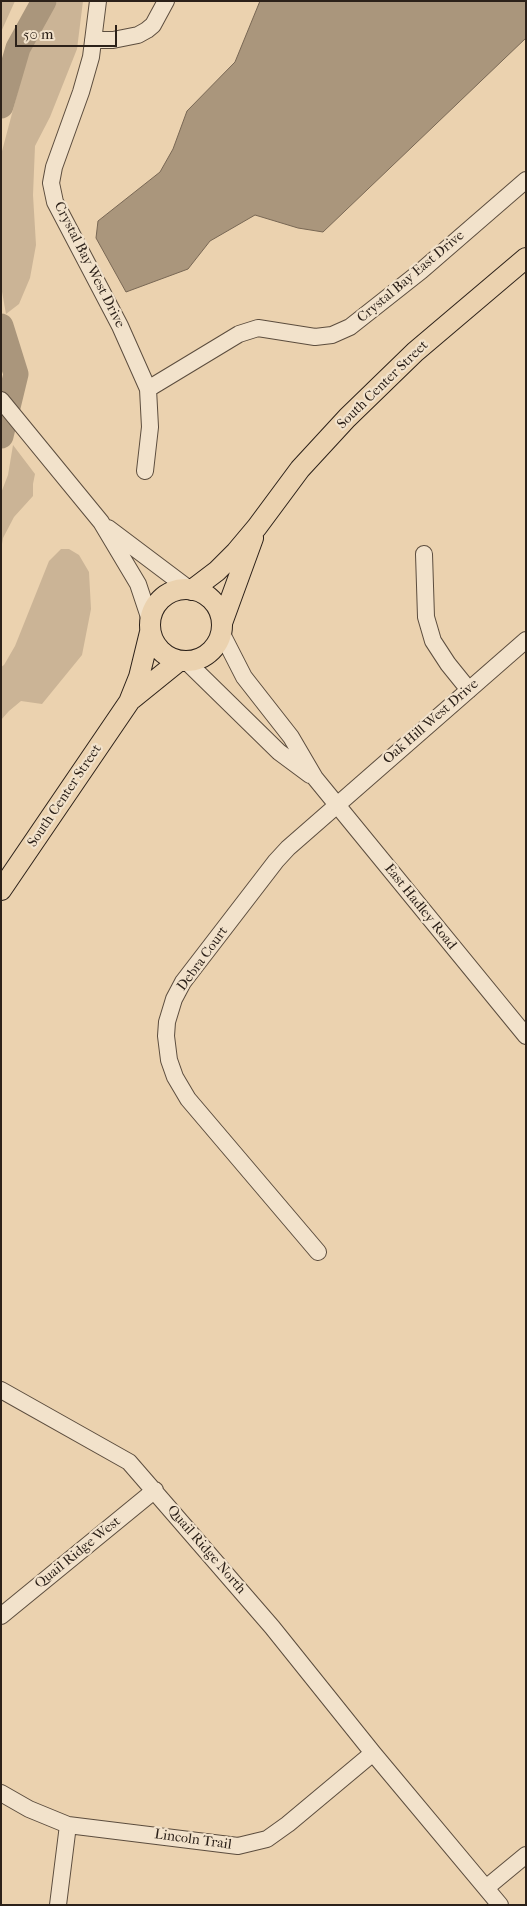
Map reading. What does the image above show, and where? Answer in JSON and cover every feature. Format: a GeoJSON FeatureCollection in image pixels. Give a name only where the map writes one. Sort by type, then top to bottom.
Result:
{"type":"FeatureCollection","features":[{"type":"Feature","properties":{"kind":"main road","name":"South Center Street"},"geometry":{"type":"LineString","coordinates":[[190,589],[222,567],[257,527],[300,469],[347,418],[415,352],[526,258]]}},
{"type":"Feature","properties":{"kind":"main road","name":"South Center Street"},"geometry":{"type":"LineString","coordinates":[[222,628],[257,527]]}},
{"type":"Feature","properties":{"kind":"main road"},"geometry":{"type":"LineString","coordinates":[[190,589],[203,594],[213,601],[219,612],[222,628],[219,640],[209,653],[202,658],[183,661],[169,657],[160,651],[154,642],[150,626],[155,605],[173,591],[190,589]]}},
{"type":"Feature","properties":{"kind":"main road","name":"South Center Street"},"geometry":{"type":"LineString","coordinates":[[1,890],[129,702],[139,677],[150,626]]}},
{"type":"Feature","properties":{"kind":"main road","name":"South Center Street"},"geometry":{"type":"LineString","coordinates":[[129,702],[183,661]]}},
{"type":"Feature","properties":{"kind":"street","name":"Crystal Bay West Drive"},"geometry":{"type":"LineString","coordinates":[[98,1],[89,66],[54,167],[52,183],[55,202],[120,326],[148,390],[150,427],[145,471]]}},
{"type":"Feature","properties":{"kind":"street"},"geometry":{"type":"LineString","coordinates":[[93,40],[113,40],[147,30],[153,25],[166,1]]}},
{"type":"Feature","properties":{"kind":"street","name":"Crystal Bay East Drive"},"geometry":{"type":"LineString","coordinates":[[148,390],[239,334],[258,328],[315,337],[332,335],[350,327],[414,277],[526,180]]}},
{"type":"Feature","properties":{"kind":"street"},"geometry":{"type":"LineString","coordinates":[[1,400],[101,522],[138,584],[150,626]]}},
{"type":"Feature","properties":{"kind":"street"},"geometry":{"type":"LineString","coordinates":[[101,522],[190,589]]}},
{"type":"Feature","properties":{"kind":"street"},"geometry":{"type":"LineString","coordinates":[[424,554],[426,617],[433,641],[448,664],[469,690]]}},
{"type":"Feature","properties":{"kind":"street","name":"East Hadley Road"},"geometry":{"type":"LineString","coordinates":[[222,628],[244,677],[291,737],[315,778],[526,1036]]}},
{"type":"Feature","properties":{"kind":"street","name":"Oak Hill West Drive"},"geometry":{"type":"LineString","coordinates":[[337,804],[526,640]]}},
{"type":"Feature","properties":{"kind":"street","name":"East Hadley Road"},"geometry":{"type":"LineString","coordinates":[[183,661],[279,752],[315,778]]}},
{"type":"Feature","properties":{"kind":"street","name":"Debra Court"},"geometry":{"type":"LineString","coordinates":[[318,1252],[188,1099],[175,1077],[169,1060],[166,1036],[167,1022],[174,999],[183,982],[276,861],[337,804]]}},
{"type":"Feature","properties":{"kind":"street","name":"Quail Ridge North"},"geometry":{"type":"LineString","coordinates":[[1,1390],[129,1462],[272,1627],[373,1753]]}},
{"type":"Feature","properties":{"kind":"street","name":"Quail Ridge West"},"geometry":{"type":"LineString","coordinates":[[1,1616],[155,1490]]}},
{"type":"Feature","properties":{"kind":"street"},"geometry":{"type":"LineString","coordinates":[[373,1753],[500,1905]]}},
{"type":"Feature","properties":{"kind":"street","name":"Lincoln Trail"},"geometry":{"type":"LineString","coordinates":[[1,1793],[29,1809],[68,1825],[238,1846],[267,1839],[288,1824],[373,1753]]}},
{"type":"Feature","properties":{"kind":"street"},"geometry":{"type":"LineString","coordinates":[[58,1905],[68,1825]]}},
{"type":"Feature","properties":{"kind":"street"},"geometry":{"type":"LineString","coordinates":[[486,1888],[526,1855]]}},
{"type":"Feature","properties":{"kind":"shaded area"},"geometry":{"type":"Polygon","coordinates":[[[1,1],[15,1],[1,32],[1,1]]]}},
{"type":"Feature","properties":{"kind":"shaded area"},"geometry":{"type":"Polygon","coordinates":[[[57,1],[83,1],[77,49],[50,117],[35,146],[33,195],[36,245],[30,278],[19,304],[6,314],[1,286],[1,155],[28,53],[57,1]]]}},
{"type":"Feature","properties":{"kind":"shaded area"},"geometry":{"type":"Polygon","coordinates":[[[260,1],[526,1],[526,38],[323,232],[298,228],[255,215],[210,241],[188,269],[126,292],[96,238],[98,221],[160,172],[173,149],[187,111],[235,62],[260,1]]]}},
{"type":"Feature","properties":{"kind":"shaded area"},"geometry":{"type":"Polygon","coordinates":[[[13,445],[35,474],[33,496],[14,517],[3,538],[1,550],[1,493],[8,475],[13,445]]]}},
{"type":"Feature","properties":{"kind":"shaded area"},"geometry":{"type":"Polygon","coordinates":[[[61,549],[69,549],[79,555],[89,572],[91,609],[82,655],[42,704],[21,701],[1,720],[1,667],[15,646],[49,561],[61,549]]]}},
{"type":"Feature","properties":{"kind":"waterway"},"geometry":{"type":"LineString","coordinates":[[1,106],[18,48],[44,1]]}},
{"type":"Feature","properties":{"kind":"waterway"},"geometry":{"type":"LineString","coordinates":[[1,326],[16,374],[1,436]]}}]}
